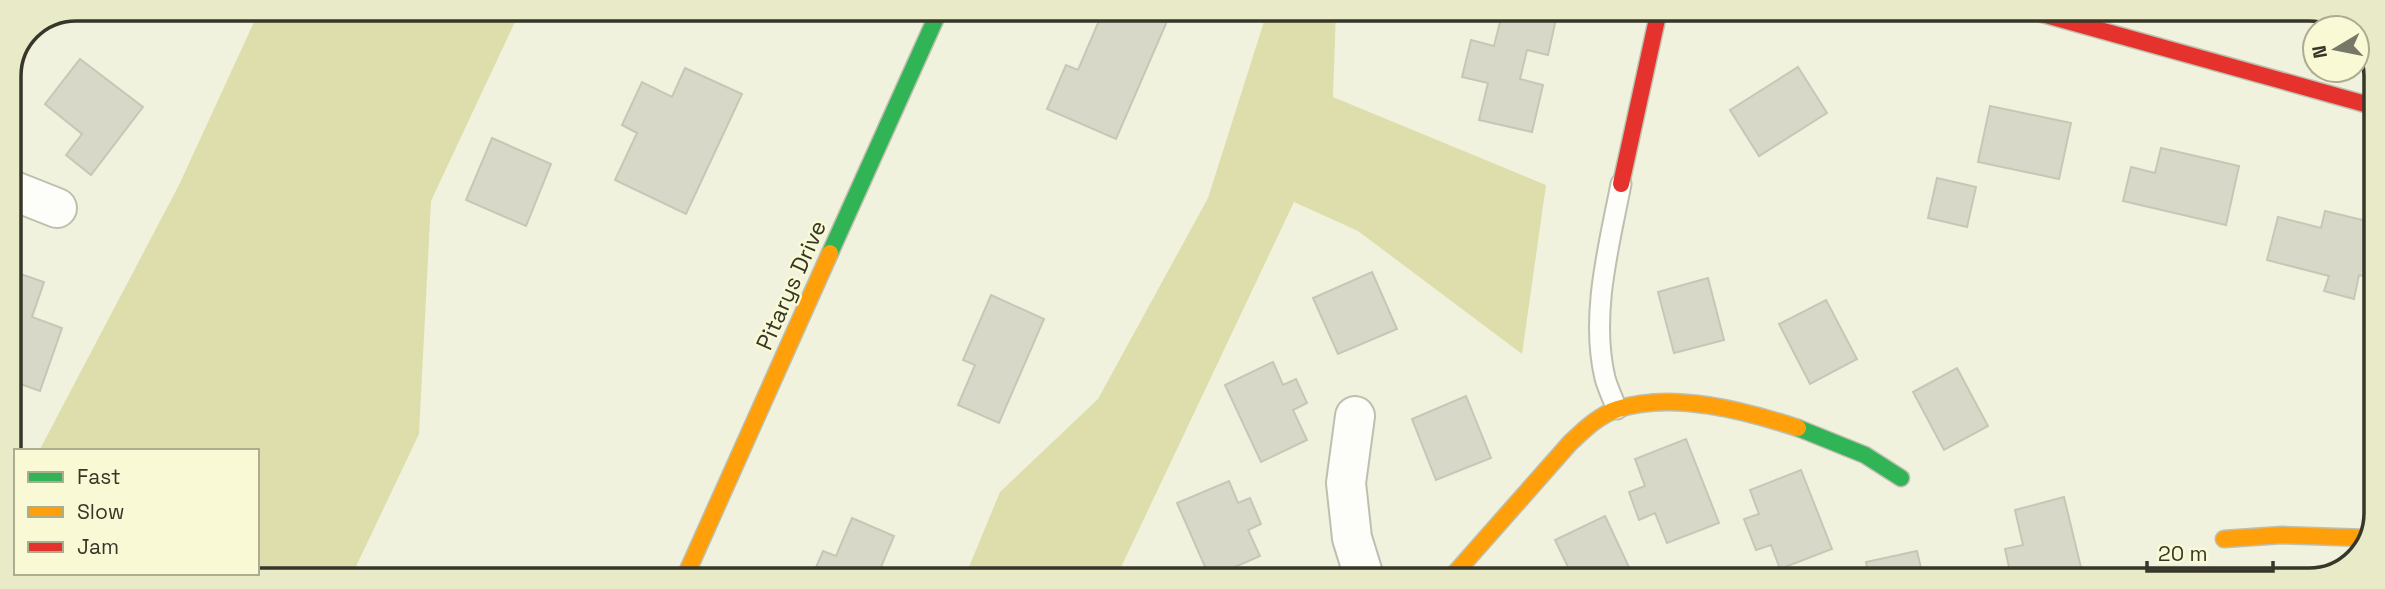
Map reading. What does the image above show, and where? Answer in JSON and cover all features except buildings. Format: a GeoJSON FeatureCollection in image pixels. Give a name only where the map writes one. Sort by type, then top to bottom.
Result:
{"type":"FeatureCollection","features":[{"type":"Feature","properties":{"kind":"street","name":"Pitarys Drive"},"geometry":{"type":"LineString","coordinates":[[689,568],[935,21]]}},
{"type":"Feature","properties":{"kind":"street"},"geometry":{"type":"LineString","coordinates":[[1621,184],[1657,21]]}},
{"type":"Feature","properties":{"kind":"street"},"geometry":{"type":"LineString","coordinates":[[2067,21],[2364,104]]}},
{"type":"Feature","properties":{"kind":"street"},"geometry":{"type":"LineString","coordinates":[[21,194],[57,208]]}},
{"type":"Feature","properties":{"kind":"street"},"geometry":{"type":"LineString","coordinates":[[1460,568],[1584,429],[1617,409],[1656,403],[1696,404],[1762,417],[1814,433],[1864,454],[1901,478]]}},
{"type":"Feature","properties":{"kind":"street"},"geometry":{"type":"LineString","coordinates":[[1355,416],[1346,483],[1352,538],[1361,568]]}},
{"type":"Feature","properties":{"kind":"street"},"geometry":{"type":"LineString","coordinates":[[2224,539],[2282,535],[2358,538]]}},
{"type":"Feature","properties":{"kind":"lane"},"geometry":{"type":"LineString","coordinates":[[1617,409],[1605,378],[1600,330],[1604,275],[1621,184]]}},
{"type":"Feature","properties":{"kind":"green space"},"geometry":{"type":"Polygon","coordinates":[[[254,21],[515,21],[431,201],[419,434],[355,568],[259,568],[259,449],[40,449],[179,185],[254,21]]]}},
{"type":"Feature","properties":{"kind":"green space"},"geometry":{"type":"Polygon","coordinates":[[[1264,21],[1336,21],[1333,97],[1546,185],[1522,354],[1358,231],[1294,202],[1121,568],[969,568],[1000,492],[1098,399],[1208,198],[1264,21]]]}},
{"type":"Feature","properties":{"kind":"traffic: fast"},"geometry":{"type":"LineString","coordinates":[[830,253],[935,21]]}},
{"type":"Feature","properties":{"kind":"traffic: fast"},"geometry":{"type":"LineString","coordinates":[[1798,428],[1865,455],[1901,478]]}},
{"type":"Feature","properties":{"kind":"traffic: slow"},"geometry":{"type":"LineString","coordinates":[[689,568],[830,253]]}},
{"type":"Feature","properties":{"kind":"traffic: slow"},"geometry":{"type":"LineString","coordinates":[[1460,568],[1570,443],[1592,423],[1618,409],[1662,402],[1709,405],[1798,428]]}},
{"type":"Feature","properties":{"kind":"traffic: slow"},"geometry":{"type":"LineString","coordinates":[[2224,539],[2282,535],[2358,538]]}},
{"type":"Feature","properties":{"kind":"traffic: jam"},"geometry":{"type":"LineString","coordinates":[[1621,184],[1657,21]]}},
{"type":"Feature","properties":{"kind":"traffic: jam"},"geometry":{"type":"LineString","coordinates":[[2067,21],[2364,104]]}}]}
